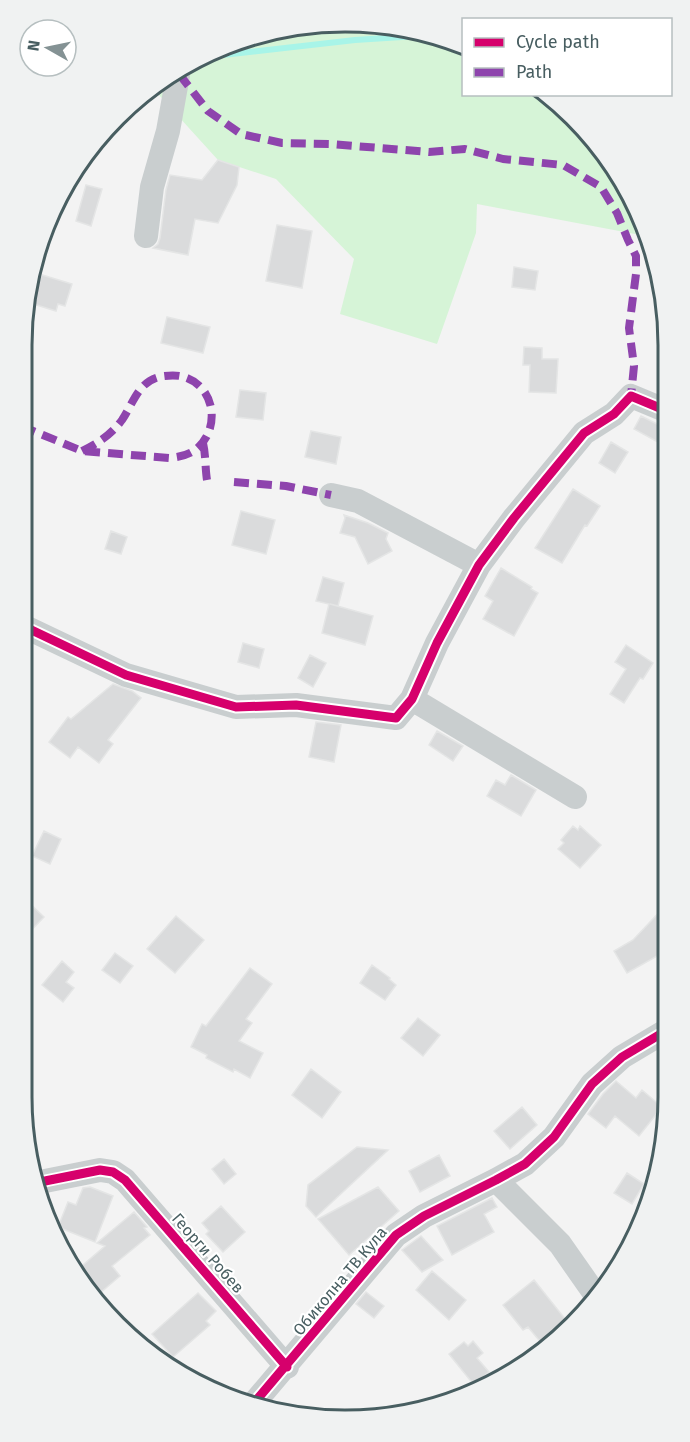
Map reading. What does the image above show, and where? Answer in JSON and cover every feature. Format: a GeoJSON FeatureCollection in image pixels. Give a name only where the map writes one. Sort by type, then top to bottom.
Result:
{"type":"FeatureCollection","features":[{"type":"Feature","properties":{"kind":"street"},"geometry":{"type":"LineString","coordinates":[[146,236],[152,186],[168,131],[177,80]]}},
{"type":"Feature","properties":{"kind":"street"},"geometry":{"type":"LineString","coordinates":[[32,630],[126,675],[236,707],[296,705],[396,718],[412,699],[437,643],[479,565],[584,434],[614,414],[631,396],[658,407]]}},
{"type":"Feature","properties":{"kind":"street"},"geometry":{"type":"LineString","coordinates":[[331,495],[358,501],[479,565]]}},
{"type":"Feature","properties":{"kind":"street"},"geometry":{"type":"LineString","coordinates":[[412,699],[575,797]]}},
{"type":"Feature","properties":{"kind":"street","name":"Обиколна ТВ Кула"},"geometry":{"type":"LineString","coordinates":[[258,1398],[396,1235],[424,1216],[525,1164],[554,1137],[592,1084],[622,1057],[658,1036]]}},
{"type":"Feature","properties":{"kind":"street","name":"Георги Робев"},"geometry":{"type":"LineString","coordinates":[[43,1181],[100,1170],[113,1172],[125,1180],[287,1367]]}},
{"type":"Feature","properties":{"kind":"street"},"geometry":{"type":"LineString","coordinates":[[496,1180],[560,1244],[592,1290]]}},
{"type":"Feature","properties":{"kind":"green space"},"geometry":{"type":"Polygon","coordinates":[[[366,32],[426,42],[462,54],[462,96],[536,96],[552,109],[581,138],[606,171],[626,206],[639,235],[477,204],[476,233],[437,344],[340,314],[354,259],[276,179],[218,160],[157,94],[171,84],[225,55],[264,42],[304,34],[366,32]]]}},
{"type":"Feature","properties":{"kind":"building"},"geometry":{"type":"Polygon","coordinates":[[[218,160],[239,167],[237,185],[218,223],[195,219],[188,255],[153,248],[158,244],[160,238],[170,175],[202,180],[218,160]]]}},
{"type":"Feature","properties":{"kind":"building"},"geometry":{"type":"Polygon","coordinates":[[[86,185],[102,189],[91,226],[76,221],[86,185]]]}},
{"type":"Feature","properties":{"kind":"building"},"geometry":{"type":"Polygon","coordinates":[[[277,225],[312,231],[302,288],[266,281],[277,225]]]}},
{"type":"Feature","properties":{"kind":"building"},"geometry":{"type":"Polygon","coordinates":[[[514,267],[538,271],[535,290],[512,287],[514,267]]]}},
{"type":"Feature","properties":{"kind":"building"},"geometry":{"type":"Polygon","coordinates":[[[40,274],[72,284],[65,306],[58,304],[56,311],[34,304],[40,274]]]}},
{"type":"Feature","properties":{"kind":"building"},"geometry":{"type":"Polygon","coordinates":[[[167,317],[210,327],[203,353],[161,343],[167,317]]]}},
{"type":"Feature","properties":{"kind":"building"},"geometry":{"type":"Polygon","coordinates":[[[524,347],[542,348],[542,359],[558,359],[556,393],[529,392],[530,365],[523,365],[524,347]]]}},
{"type":"Feature","properties":{"kind":"building"},"geometry":{"type":"Polygon","coordinates":[[[240,390],[266,393],[263,420],[236,417],[240,390]]]}},
{"type":"Feature","properties":{"kind":"building"},"geometry":{"type":"Polygon","coordinates":[[[641,416],[658,424],[658,442],[634,429],[641,416]]]}},
{"type":"Feature","properties":{"kind":"building"},"geometry":{"type":"Polygon","coordinates":[[[311,431],[341,437],[336,464],[305,457],[311,431]]]}},
{"type":"Feature","properties":{"kind":"building"},"geometry":{"type":"Polygon","coordinates":[[[611,442],[628,452],[615,473],[599,463],[611,442]]]}},
{"type":"Feature","properties":{"kind":"building"},"geometry":{"type":"Polygon","coordinates":[[[573,489],[600,506],[587,526],[585,525],[562,563],[535,548],[573,489]]]}},
{"type":"Feature","properties":{"kind":"building"},"geometry":{"type":"Polygon","coordinates":[[[241,511],[275,520],[266,554],[232,545],[241,511]]]}},
{"type":"Feature","properties":{"kind":"building"},"geometry":{"type":"Polygon","coordinates":[[[344,515],[388,533],[386,539],[392,551],[368,564],[355,537],[340,533],[344,515]]]}},
{"type":"Feature","properties":{"kind":"building"},"geometry":{"type":"Polygon","coordinates":[[[111,531],[127,537],[121,554],[105,549],[111,531]]]}},
{"type":"Feature","properties":{"kind":"building"},"geometry":{"type":"Polygon","coordinates":[[[501,568],[538,593],[514,636],[483,619],[493,601],[485,596],[501,568]]]}},
{"type":"Feature","properties":{"kind":"building"},"geometry":{"type":"Polygon","coordinates":[[[323,577],[344,583],[338,606],[330,604],[373,616],[365,645],[322,633],[329,604],[316,601],[323,577]]]}},
{"type":"Feature","properties":{"kind":"building"},"geometry":{"type":"Polygon","coordinates":[[[243,643],[264,649],[259,668],[238,662],[243,643]]]}},
{"type":"Feature","properties":{"kind":"building"},"geometry":{"type":"Polygon","coordinates":[[[626,645],[653,663],[624,703],[610,694],[626,669],[615,662],[626,645]]]}},
{"type":"Feature","properties":{"kind":"building"},"geometry":{"type":"Polygon","coordinates":[[[310,655],[326,663],[313,687],[298,678],[310,655]]]}},
{"type":"Feature","properties":{"kind":"building"},"geometry":{"type":"Polygon","coordinates":[[[113,684],[132,691],[141,698],[108,740],[113,744],[99,763],[78,747],[70,758],[49,742],[68,717],[71,719],[113,684]]]}},
{"type":"Feature","properties":{"kind":"building"},"geometry":{"type":"Polygon","coordinates":[[[316,722],[341,725],[334,762],[309,757],[316,722]]]}},
{"type":"Feature","properties":{"kind":"building"},"geometry":{"type":"Polygon","coordinates":[[[437,731],[463,746],[453,761],[429,745],[437,731]]]}},
{"type":"Feature","properties":{"kind":"building"},"geometry":{"type":"Polygon","coordinates":[[[511,775],[536,790],[521,816],[487,796],[496,780],[505,785],[511,775]]]}},
{"type":"Feature","properties":{"kind":"building"},"geometry":{"type":"Polygon","coordinates":[[[573,826],[578,830],[580,826],[601,845],[580,868],[558,849],[564,843],[561,840],[573,826]]]}},
{"type":"Feature","properties":{"kind":"building"},"geometry":{"type":"Polygon","coordinates":[[[44,831],[61,839],[50,864],[32,856],[44,831]]]}},
{"type":"Feature","properties":{"kind":"building"},"geometry":{"type":"Polygon","coordinates":[[[32,906],[44,917],[32,930],[32,906]]]}},
{"type":"Feature","properties":{"kind":"building"},"geometry":{"type":"Polygon","coordinates":[[[658,914],[658,956],[627,973],[614,951],[633,940],[658,914]]]}},
{"type":"Feature","properties":{"kind":"building"},"geometry":{"type":"Polygon","coordinates":[[[176,916],[204,940],[175,973],[147,949],[176,916]]]}},
{"type":"Feature","properties":{"kind":"building"},"geometry":{"type":"Polygon","coordinates":[[[115,953],[133,966],[120,983],[102,970],[115,953]]]}},
{"type":"Feature","properties":{"kind":"building"},"geometry":{"type":"Polygon","coordinates":[[[62,961],[74,972],[66,982],[74,988],[63,1002],[42,985],[62,961]]]}},
{"type":"Feature","properties":{"kind":"building"},"geometry":{"type":"Polygon","coordinates":[[[372,965],[396,985],[385,1000],[360,983],[372,965]]]}},
{"type":"Feature","properties":{"kind":"building"},"geometry":{"type":"Polygon","coordinates":[[[250,968],[272,984],[246,1019],[252,1023],[239,1041],[263,1053],[250,1078],[206,1058],[207,1055],[191,1047],[202,1024],[206,1026],[250,968]]]}},
{"type":"Feature","properties":{"kind":"building"},"geometry":{"type":"Polygon","coordinates":[[[418,1018],[440,1035],[423,1056],[401,1038],[418,1018]]]}},
{"type":"Feature","properties":{"kind":"building"},"geometry":{"type":"Polygon","coordinates":[[[311,1069],[341,1092],[322,1118],[292,1095],[311,1069]]]}},
{"type":"Feature","properties":{"kind":"building"},"geometry":{"type":"Polygon","coordinates":[[[616,1081],[636,1098],[642,1090],[658,1104],[658,1112],[639,1136],[615,1116],[606,1128],[588,1114],[616,1081]]]}},
{"type":"Feature","properties":{"kind":"building"},"geometry":{"type":"Polygon","coordinates":[[[522,1107],[537,1125],[510,1149],[494,1131],[522,1107]]]}},
{"type":"Feature","properties":{"kind":"building"},"geometry":{"type":"Polygon","coordinates":[[[357,1147],[388,1150],[316,1217],[306,1206],[308,1185],[357,1147]]]}},
{"type":"Feature","properties":{"kind":"building"},"geometry":{"type":"Polygon","coordinates":[[[439,1155],[450,1176],[420,1192],[409,1171],[439,1155]]]}},
{"type":"Feature","properties":{"kind":"building"},"geometry":{"type":"Polygon","coordinates":[[[224,1159],[236,1174],[224,1184],[212,1169],[224,1159]]]}},
{"type":"Feature","properties":{"kind":"building"},"geometry":{"type":"Polygon","coordinates":[[[627,1173],[644,1184],[632,1204],[614,1193],[627,1173]]]}},
{"type":"Feature","properties":{"kind":"building"},"geometry":{"type":"Polygon","coordinates":[[[90,1187],[113,1196],[95,1242],[60,1228],[59,1225],[68,1202],[76,1205],[83,1188],[90,1187]]]}},
{"type":"Feature","properties":{"kind":"building"},"geometry":{"type":"Polygon","coordinates":[[[378,1187],[399,1211],[349,1255],[318,1219],[378,1187]]]}},
{"type":"Feature","properties":{"kind":"building"},"geometry":{"type":"Polygon","coordinates":[[[492,1198],[497,1207],[484,1214],[494,1232],[452,1255],[437,1226],[492,1198]]]}},
{"type":"Feature","properties":{"kind":"building"},"geometry":{"type":"Polygon","coordinates":[[[221,1206],[245,1232],[223,1252],[206,1234],[209,1231],[202,1223],[221,1206]]]}},
{"type":"Feature","properties":{"kind":"building"},"geometry":{"type":"Polygon","coordinates":[[[134,1212],[147,1227],[144,1228],[150,1235],[112,1266],[120,1276],[100,1293],[81,1266],[105,1246],[97,1243],[134,1212]]]}},
{"type":"Feature","properties":{"kind":"building"},"geometry":{"type":"Polygon","coordinates":[[[421,1236],[443,1260],[422,1272],[402,1250],[421,1236]]]}},
{"type":"Feature","properties":{"kind":"building"},"geometry":{"type":"Polygon","coordinates":[[[432,1271],[466,1300],[449,1320],[416,1290],[432,1271]]]}},
{"type":"Feature","properties":{"kind":"building"},"geometry":{"type":"Polygon","coordinates":[[[534,1280],[566,1320],[541,1342],[528,1327],[523,1330],[503,1305],[534,1280]]]}},
{"type":"Feature","properties":{"kind":"building"},"geometry":{"type":"Polygon","coordinates":[[[366,1292],[384,1306],[374,1318],[356,1304],[366,1292]]]}},
{"type":"Feature","properties":{"kind":"building"},"geometry":{"type":"Polygon","coordinates":[[[198,1293],[216,1311],[206,1321],[210,1325],[173,1357],[152,1334],[198,1293]]]}},
{"type":"Feature","properties":{"kind":"building"},"geometry":{"type":"Polygon","coordinates":[[[473,1341],[483,1353],[477,1358],[489,1372],[473,1383],[449,1354],[464,1342],[468,1346],[473,1341]]]}},
{"type":"Feature","properties":{"kind":"waterway"},"geometry":{"type":"LineString","coordinates":[[226,55],[401,37]]}},
{"type":"Feature","properties":{"kind":"marked path"},"geometry":{"type":"LineString","coordinates":[[182,78],[208,111],[241,134],[282,143],[330,144],[429,152],[465,149],[503,159],[563,165],[601,187],[617,213],[636,256],[629,328],[634,366],[631,396]]}},
{"type":"Feature","properties":{"kind":"marked path"},"geometry":{"type":"LineString","coordinates":[[173,375],[187,378],[205,392],[210,402],[211,424],[201,444],[192,452],[170,458],[82,451],[99,442],[113,430],[122,420],[138,392],[156,378],[173,375]]}},
{"type":"Feature","properties":{"kind":"marked path"},"geometry":{"type":"LineString","coordinates":[[32,431],[82,451]]}},
{"type":"Feature","properties":{"kind":"marked path"},"geometry":{"type":"LineString","coordinates":[[203,443],[207,480]]}},
{"type":"Feature","properties":{"kind":"marked path"},"geometry":{"type":"LineString","coordinates":[[234,482],[286,486],[331,495]]}},
{"type":"Feature","properties":{"kind":"cycle path"},"geometry":{"type":"LineString","coordinates":[[32,630],[126,675],[236,707],[296,705],[396,718],[412,699],[437,643],[479,565],[514,518],[584,433],[614,414],[631,396],[658,407]]}},
{"type":"Feature","properties":{"kind":"cycle path"},"geometry":{"type":"LineString","coordinates":[[258,1398],[396,1235],[424,1216],[525,1164],[554,1137],[592,1084],[622,1057],[658,1036]]}},
{"type":"Feature","properties":{"kind":"cycle path"},"geometry":{"type":"LineString","coordinates":[[43,1181],[100,1170],[113,1172],[125,1180],[287,1367]]}}]}
